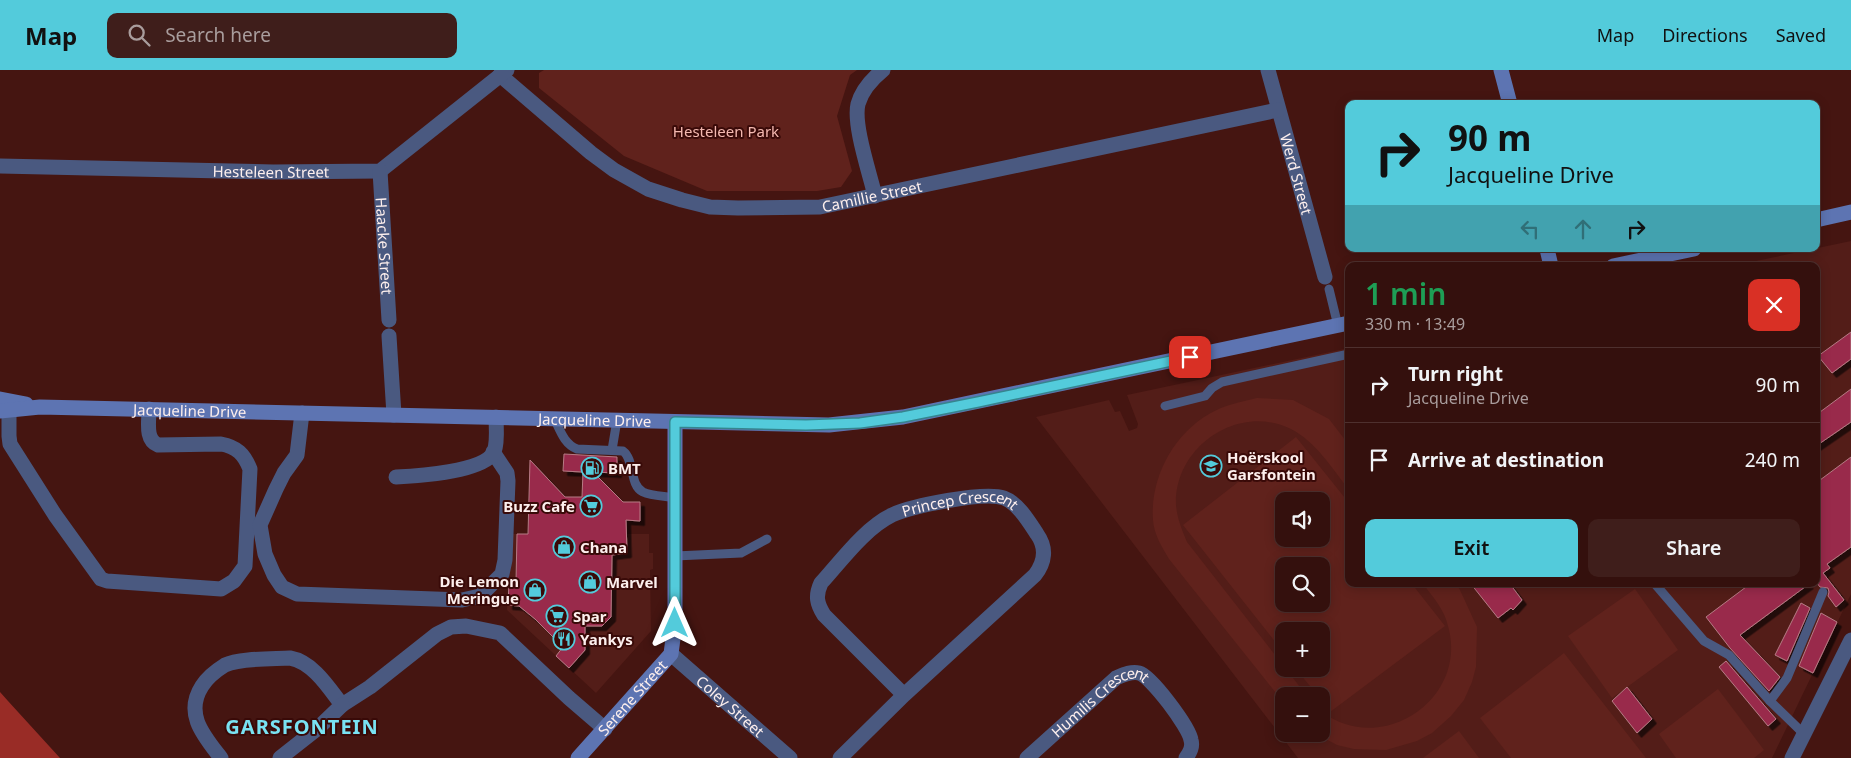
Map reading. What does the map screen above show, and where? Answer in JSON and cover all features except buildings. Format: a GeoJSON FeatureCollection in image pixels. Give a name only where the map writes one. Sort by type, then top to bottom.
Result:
{"type":"FeatureCollection","features":[{"type":"Feature","properties":{"kind":"street"},"geometry":{"type":"LineString","coordinates":[[875,196],[862,143],[857,112],[862,95],[872,78],[883,70]]}},
{"type":"Feature","properties":{"kind":"street","name":"Werd Street"},"geometry":{"type":"LineString","coordinates":[[1268,70],[1327,283]]}},
{"type":"Feature","properties":{"kind":"street"},"geometry":{"type":"LineString","coordinates":[[1501,70],[1509,100]]}},
{"type":"Feature","properties":{"kind":"street"},"geometry":{"type":"LineString","coordinates":[[380,171],[504,73]]}},
{"type":"Feature","properties":{"kind":"street","name":"Camillie Street"},"geometry":{"type":"LineString","coordinates":[[504,73],[591,154],[614,170],[648,189],[710,207],[778,209],[820,207],[1278,110]]}},
{"type":"Feature","properties":{"kind":"street","name":"Hesteleen Street"},"geometry":{"type":"LineString","coordinates":[[0,166],[273,172],[380,171]]}},
{"type":"Feature","properties":{"kind":"street","name":"Haacke Street"},"geometry":{"type":"LineString","coordinates":[[380,171],[389,320]]}},
{"type":"Feature","properties":{"kind":"street"},"geometry":{"type":"LineString","coordinates":[[1820,219],[1851,212]]}},
{"type":"Feature","properties":{"kind":"street"},"geometry":{"type":"LineString","coordinates":[[1633,262],[1680,252]]}},
{"type":"Feature","properties":{"kind":"street","name":"Jacqueline Drive"},"geometry":{"type":"LineString","coordinates":[[3,407],[829,425],[903,417],[1343,325]]}},
{"type":"Feature","properties":{"kind":"street"},"geometry":{"type":"LineString","coordinates":[[389,336],[394,415]]}},
{"type":"Feature","properties":{"kind":"street"},"geometry":{"type":"LineString","coordinates":[[3,407],[10,444],[55,515],[101,579],[107,582],[220,589],[228,586],[245,566],[250,469],[246,459],[239,451],[231,446],[222,444],[158,446],[149,438],[149,409]]}},
{"type":"Feature","properties":{"kind":"street"},"geometry":{"type":"LineString","coordinates":[[302,413],[297,455],[284,473],[260,525],[266,554],[274,575],[282,587],[297,594],[462,600],[480,596],[502,574],[505,560],[508,480],[507,473],[493,452]]}},
{"type":"Feature","properties":{"kind":"street"},"geometry":{"type":"LineString","coordinates":[[396,478],[443,473],[485,461],[493,452],[495,446],[496,417]]}},
{"type":"Feature","properties":{"kind":"street","name":"Serene Street"},"geometry":{"type":"LineString","coordinates":[[578,758],[671,654],[675,623],[675,422]]}},
{"type":"Feature","properties":{"kind":"street","name":"Princep Crescent"},"geometry":{"type":"LineString","coordinates":[[840,758],[904,695],[1035,575],[1041,567],[1044,559],[1044,548],[1041,539],[1018,509],[1004,498],[966,497],[892,515],[871,529],[821,583],[817,590],[816,598],[824,615],[904,695]]}},
{"type":"Feature","properties":{"kind":"street"},"geometry":{"type":"LineString","coordinates":[[280,758],[318,728],[342,705],[370,686],[437,634],[451,628],[466,626],[500,633],[605,729]]}},
{"type":"Feature","properties":{"kind":"street"},"geometry":{"type":"LineString","coordinates":[[1792,758],[1851,640]]}},
{"type":"Feature","properties":{"kind":"street","name":"Coley Street"},"geometry":{"type":"LineString","coordinates":[[671,654],[790,758]]}},
{"type":"Feature","properties":{"kind":"street"},"geometry":{"type":"LineString","coordinates":[[220,758],[202,733],[194,712],[194,704],[204,684],[225,665],[240,662],[298,659],[317,675],[342,705]]}},
{"type":"Feature","properties":{"kind":"street","name":"Humilis Crescent"},"geometry":{"type":"LineString","coordinates":[[1027,758],[1116,678],[1126,674],[1138,673],[1149,678],[1187,728],[1191,740],[1191,750],[1186,758]]}},
{"type":"Feature","properties":{"kind":"lane"},"geometry":{"type":"LineString","coordinates":[[1327,283],[1343,325]]}},
{"type":"Feature","properties":{"kind":"lane"},"geometry":{"type":"LineString","coordinates":[[1165,406],[1205,396],[1212,388],[1222,382],[1345,355]]}},
{"type":"Feature","properties":{"kind":"lane"},"geometry":{"type":"LineString","coordinates":[[554,418],[570,446],[577,449],[623,451],[628,455],[635,483],[643,492],[675,498]]}},
{"type":"Feature","properties":{"kind":"lane"},"geometry":{"type":"LineString","coordinates":[[612,450],[617,420]]}},
{"type":"Feature","properties":{"kind":"lane"},"geometry":{"type":"LineString","coordinates":[[675,556],[741,553],[767,539]]}},
{"type":"Feature","properties":{"kind":"lane"},"geometry":{"type":"LineString","coordinates":[[1658,587],[1704,641],[1729,655],[1770,701],[1804,734]]}},
{"type":"Feature","properties":{"kind":"lane"},"geometry":{"type":"LineString","coordinates":[[1770,701],[1787,678],[1823,592]]}},
{"type":"Feature","properties":{"kind":"shaded area","name":"Hoërskool Garsfontein"},"geometry":{"type":"Polygon","coordinates":[[[1851,241],[1851,594],[1772,758],[1298,758],[1286,742],[1330,742],[1330,687],[1275,687],[1275,728],[1036,417],[1109,400],[1115,412],[1120,411],[1129,431],[1137,428],[1138,424],[1127,395],[1345,349],[1345,587],[1820,587],[1820,262],[1751,262],[1799,252],[1820,252],[1820,248],[1851,241]]]}},
{"type":"Feature","properties":{"kind":"shaded area"},"geometry":{"type":"Polygon","coordinates":[[[512,534],[649,534],[649,553],[653,553],[653,569],[650,570],[651,631],[596,693],[507,610],[512,534]]]}},
{"type":"Feature","properties":{"kind":"shaded area"},"geometry":{"type":"Polygon","coordinates":[[[0,692],[8,701],[60,758],[0,758],[0,692]]]}},
{"type":"Feature","properties":{"kind":"green space","name":"Hesteleen Park"},"geometry":{"type":"Polygon","coordinates":[[[544,70],[857,70],[850,75],[837,116],[852,171],[841,187],[817,191],[707,191],[624,156],[539,88],[539,73],[544,70]]]}},
{"type":"Feature","properties":{"kind":"green space"},"geometry":{"type":"Polygon","coordinates":[[[1257,398],[1293,400],[1329,419],[1345,440],[1345,485],[1316,448],[1300,434],[1271,422],[1250,422],[1231,426],[1213,436],[1198,449],[1186,465],[1178,484],[1176,505],[1187,542],[1275,655],[1275,677],[1292,677],[1300,687],[1275,687],[1275,692],[1169,559],[1157,536],[1153,520],[1153,504],[1155,489],[1166,459],[1196,423],[1220,408],[1257,398]]]}},
{"type":"Feature","properties":{"kind":"green space"},"geometry":{"type":"Polygon","coordinates":[[[1296,437],[1345,498],[1345,587],[1414,587],[1445,626],[1330,712],[1330,687],[1311,687],[1303,677],[1330,677],[1330,622],[1275,622],[1275,642],[1183,525],[1296,437]]]}},
{"type":"Feature","properties":{"kind":"green space"},"geometry":{"type":"Polygon","coordinates":[[[1425,587],[1458,587],[1477,627],[1476,667],[1472,682],[1464,700],[1451,716],[1432,733],[1417,741],[1386,750],[1354,749],[1330,741],[1330,716],[1345,724],[1369,728],[1393,724],[1415,714],[1433,697],[1445,677],[1451,653],[1448,626],[1444,614],[1425,587]]]}},
{"type":"Feature","properties":{"kind":"green space"},"geometry":{"type":"Polygon","coordinates":[[[1635,589],[1678,650],[1612,698],[1568,636],[1635,589]]]}},
{"type":"Feature","properties":{"kind":"green space"},"geometry":{"type":"Polygon","coordinates":[[[1564,653],[1646,758],[1511,758],[1480,718],[1564,653]]]}},
{"type":"Feature","properties":{"kind":"green space"},"geometry":{"type":"Polygon","coordinates":[[[1718,689],[1764,750],[1754,758],[1676,758],[1659,734],[1718,689]]]}},
{"type":"Feature","properties":{"kind":"green space"},"geometry":{"type":"Polygon","coordinates":[[[1459,731],[1479,758],[1423,758],[1459,731]]]}},
{"type":"Feature","properties":{"kind":"place","name":"Hoërskool Garsfontein"},"geometry":{"type":"Point","coordinates":[1211,466]}},
{"type":"Feature","properties":{"kind":"place","name":"BMT"},"geometry":{"type":"Point","coordinates":[592,468]}},
{"type":"Feature","properties":{"kind":"place","name":"Buzz Cafe"},"geometry":{"type":"Point","coordinates":[591,506]}},
{"type":"Feature","properties":{"kind":"place","name":"Chana"},"geometry":{"type":"Point","coordinates":[564,547]}},
{"type":"Feature","properties":{"kind":"place","name":"Marvel"},"geometry":{"type":"Point","coordinates":[590,582]}},
{"type":"Feature","properties":{"kind":"place","name":"Die Lemon Meringue"},"geometry":{"type":"Point","coordinates":[535,590]}},
{"type":"Feature","properties":{"kind":"place","name":"Spar"},"geometry":{"type":"Point","coordinates":[557,616]}},
{"type":"Feature","properties":{"kind":"place","name":"Yankys"},"geometry":{"type":"Point","coordinates":[564,639]}},
{"type":"Feature","properties":{"kind":"district","name":"GARSFONTEIN"},"geometry":{"type":"Point","coordinates":[302,726]}},
{"type":"Feature","properties":{"kind":"route"},"geometry":{"type":"LineString","coordinates":[[675,623],[675,422],[806,425],[860,423],[903,417],[1015,395],[1190,357]]}}]}
